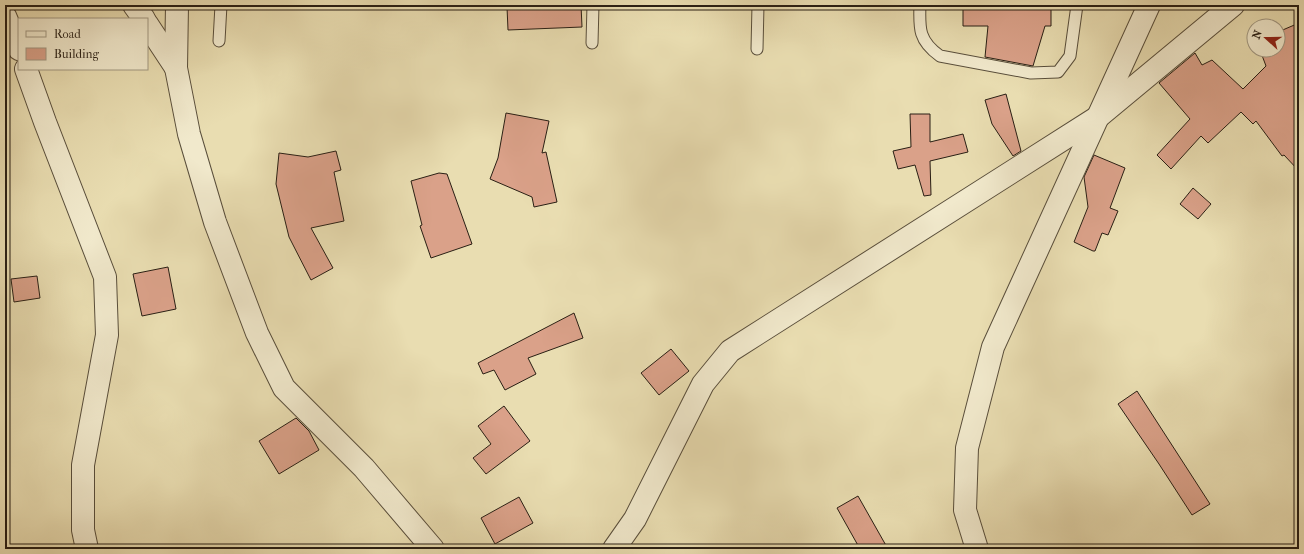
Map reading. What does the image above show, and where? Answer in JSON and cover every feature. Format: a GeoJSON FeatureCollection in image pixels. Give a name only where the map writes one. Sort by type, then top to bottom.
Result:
{"type":"FeatureCollection","features":[{"type":"Feature","properties":{"kind":"street"},"geometry":{"type":"LineString","coordinates":[[134,5],[143,18]]}},
{"type":"Feature","properties":{"kind":"street"},"geometry":{"type":"LineString","coordinates":[[177,5],[176,68],[189,134],[215,222],[257,334],[284,388],[364,468],[431,549]]}},
{"type":"Feature","properties":{"kind":"street"},"geometry":{"type":"LineString","coordinates":[[978,549],[965,510],[967,448],[993,347],[1149,5]]}},
{"type":"Feature","properties":{"kind":"street"},"geometry":{"type":"LineString","coordinates":[[614,549],[635,519],[703,384],[730,351],[1098,117],[1233,5]]}},
{"type":"Feature","properties":{"kind":"street"},"geometry":{"type":"LineString","coordinates":[[5,16],[18,47]]}},
{"type":"Feature","properties":{"kind":"street"},"geometry":{"type":"LineString","coordinates":[[148,26],[176,68]]}},
{"type":"Feature","properties":{"kind":"street"},"geometry":{"type":"LineString","coordinates":[[26,70],[105,277],[107,335],[82,465],[83,530],[87,549]]}},
{"type":"Feature","properties":{"kind":"lane"},"geometry":{"type":"LineString","coordinates":[[219,41],[220,5]]}},
{"type":"Feature","properties":{"kind":"lane"},"geometry":{"type":"LineString","coordinates":[[592,43],[593,5]]}},
{"type":"Feature","properties":{"kind":"lane"},"geometry":{"type":"LineString","coordinates":[[756,48],[758,5]]}},
{"type":"Feature","properties":{"kind":"lane"},"geometry":{"type":"LineString","coordinates":[[920,5],[919,27],[925,41],[932,50],[940,56],[1031,73],[1058,72],[1070,56],[1077,5]]}},
{"type":"Feature","properties":{"kind":"building"},"geometry":{"type":"Polygon","coordinates":[[[581,5],[582,27],[508,30],[507,7],[581,5]]]}},
{"type":"Feature","properties":{"kind":"building"},"geometry":{"type":"Polygon","coordinates":[[[963,5],[1051,5],[1051,26],[1045,26],[1033,66],[985,57],[988,26],[963,26],[963,5]]]}},
{"type":"Feature","properties":{"kind":"building"},"geometry":{"type":"Polygon","coordinates":[[[1299,23],[1299,171],[1284,155],[1282,156],[1256,121],[1253,124],[1241,112],[1208,143],[1201,136],[1171,169],[1157,155],[1190,119],[1159,83],[1195,53],[1202,65],[1212,60],[1243,89],[1266,66],[1263,58],[1286,58],[1286,29],[1299,23]]]}},
{"type":"Feature","properties":{"kind":"building"},"geometry":{"type":"Polygon","coordinates":[[[1006,94],[1021,151],[1013,156],[992,124],[985,100],[1006,94]]]}},
{"type":"Feature","properties":{"kind":"building"},"geometry":{"type":"Polygon","coordinates":[[[506,113],[549,121],[542,153],[546,152],[557,202],[534,207],[532,197],[490,179],[498,158],[506,113]]]}},
{"type":"Feature","properties":{"kind":"building"},"geometry":{"type":"Polygon","coordinates":[[[910,114],[930,114],[930,142],[963,134],[968,152],[930,161],[931,195],[924,196],[915,165],[898,169],[893,151],[911,147],[910,114]]]}},
{"type":"Feature","properties":{"kind":"building"},"geometry":{"type":"Polygon","coordinates":[[[336,151],[341,170],[334,172],[344,221],[311,228],[333,268],[311,280],[289,237],[276,184],[279,153],[308,157],[336,151]]]}},
{"type":"Feature","properties":{"kind":"building"},"geometry":{"type":"Polygon","coordinates":[[[1094,155],[1125,168],[1110,208],[1118,211],[1108,235],[1102,233],[1095,251],[1093,251],[1074,242],[1088,207],[1084,177],[1094,155]]]}},
{"type":"Feature","properties":{"kind":"building"},"geometry":{"type":"Polygon","coordinates":[[[439,173],[447,174],[472,244],[431,258],[420,226],[422,225],[411,181],[439,173]]]}},
{"type":"Feature","properties":{"kind":"building"},"geometry":{"type":"Polygon","coordinates":[[[1193,188],[1211,204],[1198,219],[1180,204],[1193,188]]]}},
{"type":"Feature","properties":{"kind":"building"},"geometry":{"type":"Polygon","coordinates":[[[168,267],[176,309],[142,316],[133,274],[168,267]]]}},
{"type":"Feature","properties":{"kind":"building"},"geometry":{"type":"Polygon","coordinates":[[[37,276],[40,298],[14,302],[11,279],[37,276]]]}},
{"type":"Feature","properties":{"kind":"building"},"geometry":{"type":"Polygon","coordinates":[[[574,313],[583,338],[528,358],[536,374],[505,390],[494,370],[483,374],[478,363],[574,313]]]}},
{"type":"Feature","properties":{"kind":"building"},"geometry":{"type":"Polygon","coordinates":[[[671,349],[689,371],[659,395],[641,373],[671,349]]]}},
{"type":"Feature","properties":{"kind":"building"},"geometry":{"type":"Polygon","coordinates":[[[1137,391],[1210,504],[1192,515],[1118,404],[1137,391]]]}},
{"type":"Feature","properties":{"kind":"building"},"geometry":{"type":"Polygon","coordinates":[[[504,406],[530,441],[486,474],[473,458],[491,444],[478,426],[504,406]]]}},
{"type":"Feature","properties":{"kind":"building"},"geometry":{"type":"Polygon","coordinates":[[[296,418],[309,431],[319,450],[279,474],[259,441],[296,418]]]}},
{"type":"Feature","properties":{"kind":"building"},"geometry":{"type":"Polygon","coordinates":[[[858,496],[888,549],[860,549],[837,508],[858,496]]]}},
{"type":"Feature","properties":{"kind":"building"},"geometry":{"type":"Polygon","coordinates":[[[519,497],[533,523],[495,544],[481,518],[519,497]]]}}]}
